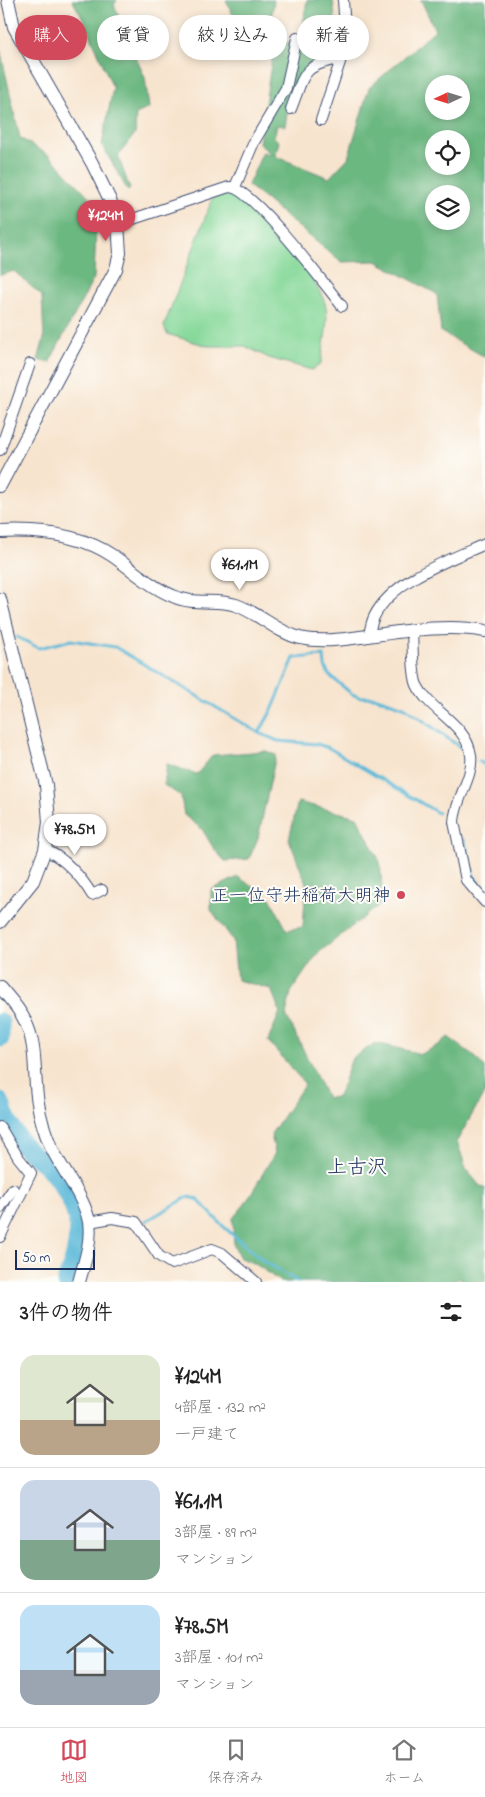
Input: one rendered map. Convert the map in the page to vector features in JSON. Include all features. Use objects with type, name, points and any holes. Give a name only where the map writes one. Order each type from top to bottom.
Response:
[{"type":"street","points":[[0,486],[116,269],[120,254],[118,224],[110,200],[92,162],[14,27],[8,0]]},
{"type":"street","points":[[343,0],[344,15]]},
{"type":"street","points":[[235,187],[259,126],[286,88],[297,38]]},
{"type":"street","points":[[292,109],[306,71],[319,62],[334,60]]},
{"type":"street","points":[[321,120],[341,60]]},
{"type":"street","points":[[118,224],[229,187],[235,187],[256,206],[307,260],[342,306]]},
{"type":"street","points":[[0,450],[30,364]]},
{"type":"street","points":[[0,532],[41,532],[80,540],[111,555],[156,588],[174,597],[190,602],[235,604],[280,630],[299,638],[326,642],[369,636],[462,628],[485,631]]},
{"type":"street","points":[[369,636],[374,617],[392,595],[411,578],[485,544]]},
{"type":"street","points":[[0,599],[5,641],[46,786],[49,822],[45,850],[33,881],[0,922]]},
{"type":"street","points":[[412,632],[416,684],[425,697],[456,726],[467,741],[471,756],[469,770],[455,813],[454,822],[466,880],[485,902]]},
{"type":"street","points":[[45,850],[58,856],[86,885],[92,895],[102,890]]},
{"type":"street","points":[[0,987],[13,1002],[25,1021],[32,1041],[38,1103],[42,1123],[52,1148],[82,1204],[89,1222],[88,1251],[79,1282]]},
{"type":"street","points":[[0,1127],[30,1173],[0,1237]]},
{"type":"street","points":[[0,1208],[13,1189]]},
{"type":"street","points":[[89,1222],[112,1218],[136,1222],[159,1256],[172,1264],[212,1249],[222,1253],[256,1282]]},
{"type":"green space","points":[[72,0],[117,0],[114,5],[118,15],[97,15],[97,50],[87,27],[87,15],[81,15]]},
{"type":"green space","points":[[226,0],[274,0],[272,15],[233,15]]},
{"type":"green space","points":[[307,0],[333,0],[335,15],[305,15]]},
{"type":"green space","points":[[421,0],[485,0],[485,357],[441,332],[437,294],[376,261],[341,262],[248,185],[263,152],[272,155],[259,143],[272,60],[287,60],[287,42],[297,44],[297,60],[325,60],[304,70],[287,114],[285,126],[277,125],[274,137],[279,142],[275,156],[329,178],[348,158],[369,88],[435,30]]},
{"type":"green space","points":[[0,49],[20,138],[50,156],[97,205],[94,278],[49,363],[38,360],[44,339],[42,296],[14,271],[0,275]]},
{"type":"green space","points":[[101,60],[137,60],[145,78],[149,108],[136,114],[135,134],[118,156],[130,189],[128,191],[102,145],[113,88]]},
{"type":"green space","points":[[230,193],[244,199],[277,232],[320,292],[325,303],[327,317],[326,333],[321,364],[312,370],[269,358],[245,346],[208,346],[167,334],[164,326],[213,197]]},
{"type":"green space","points":[[266,751],[276,755],[258,838],[249,859],[225,861],[214,849],[202,829],[184,815],[181,796],[164,785],[167,764],[197,774],[213,755]]},
{"type":"green space","points":[[298,802],[357,817],[380,862],[383,902],[317,954],[291,992],[286,1015],[327,1098],[338,1097],[352,1058],[376,1043],[421,1054],[439,1045],[448,1037],[473,1055],[485,1068],[485,1092],[457,1141],[466,1169],[480,1186],[485,1187],[485,1282],[464,1282],[461,1278],[451,1282],[281,1282],[254,1263],[240,1258],[234,1246],[233,1218],[245,1204],[275,1153],[271,1134],[305,1084],[268,1041],[280,1012],[271,989],[237,980],[233,940],[211,910],[211,890],[238,877],[270,898],[287,930],[303,927],[306,883],[289,839]]},
{"type":"waterway","points":[[17,637],[39,648],[71,640],[115,647],[259,733],[278,741],[317,744],[329,748],[438,813]]},
{"type":"waterway","points":[[259,733],[273,708],[294,658],[324,656],[325,666],[329,675],[352,694],[359,697],[374,697],[404,707],[460,747]]},
{"type":"waterway","points":[[479,761],[485,765]]},
{"type":"waterway","points":[[464,840],[474,876],[485,892]]},
{"type":"waterway","points":[[0,1022],[0,1038]]},
{"type":"waterway","points":[[0,1102],[17,1136],[27,1149],[44,1163],[61,1183],[75,1210],[78,1236],[72,1266],[66,1282]]},
{"type":"waterway","points":[[146,1221],[188,1197],[197,1199],[224,1227],[262,1260],[298,1282]]},
{"type":"place","name":"正一位守井稲荷大明神","points":[[401,895]]},
{"type":"district","name":"上古沢","points":[[357,1166]]}]
